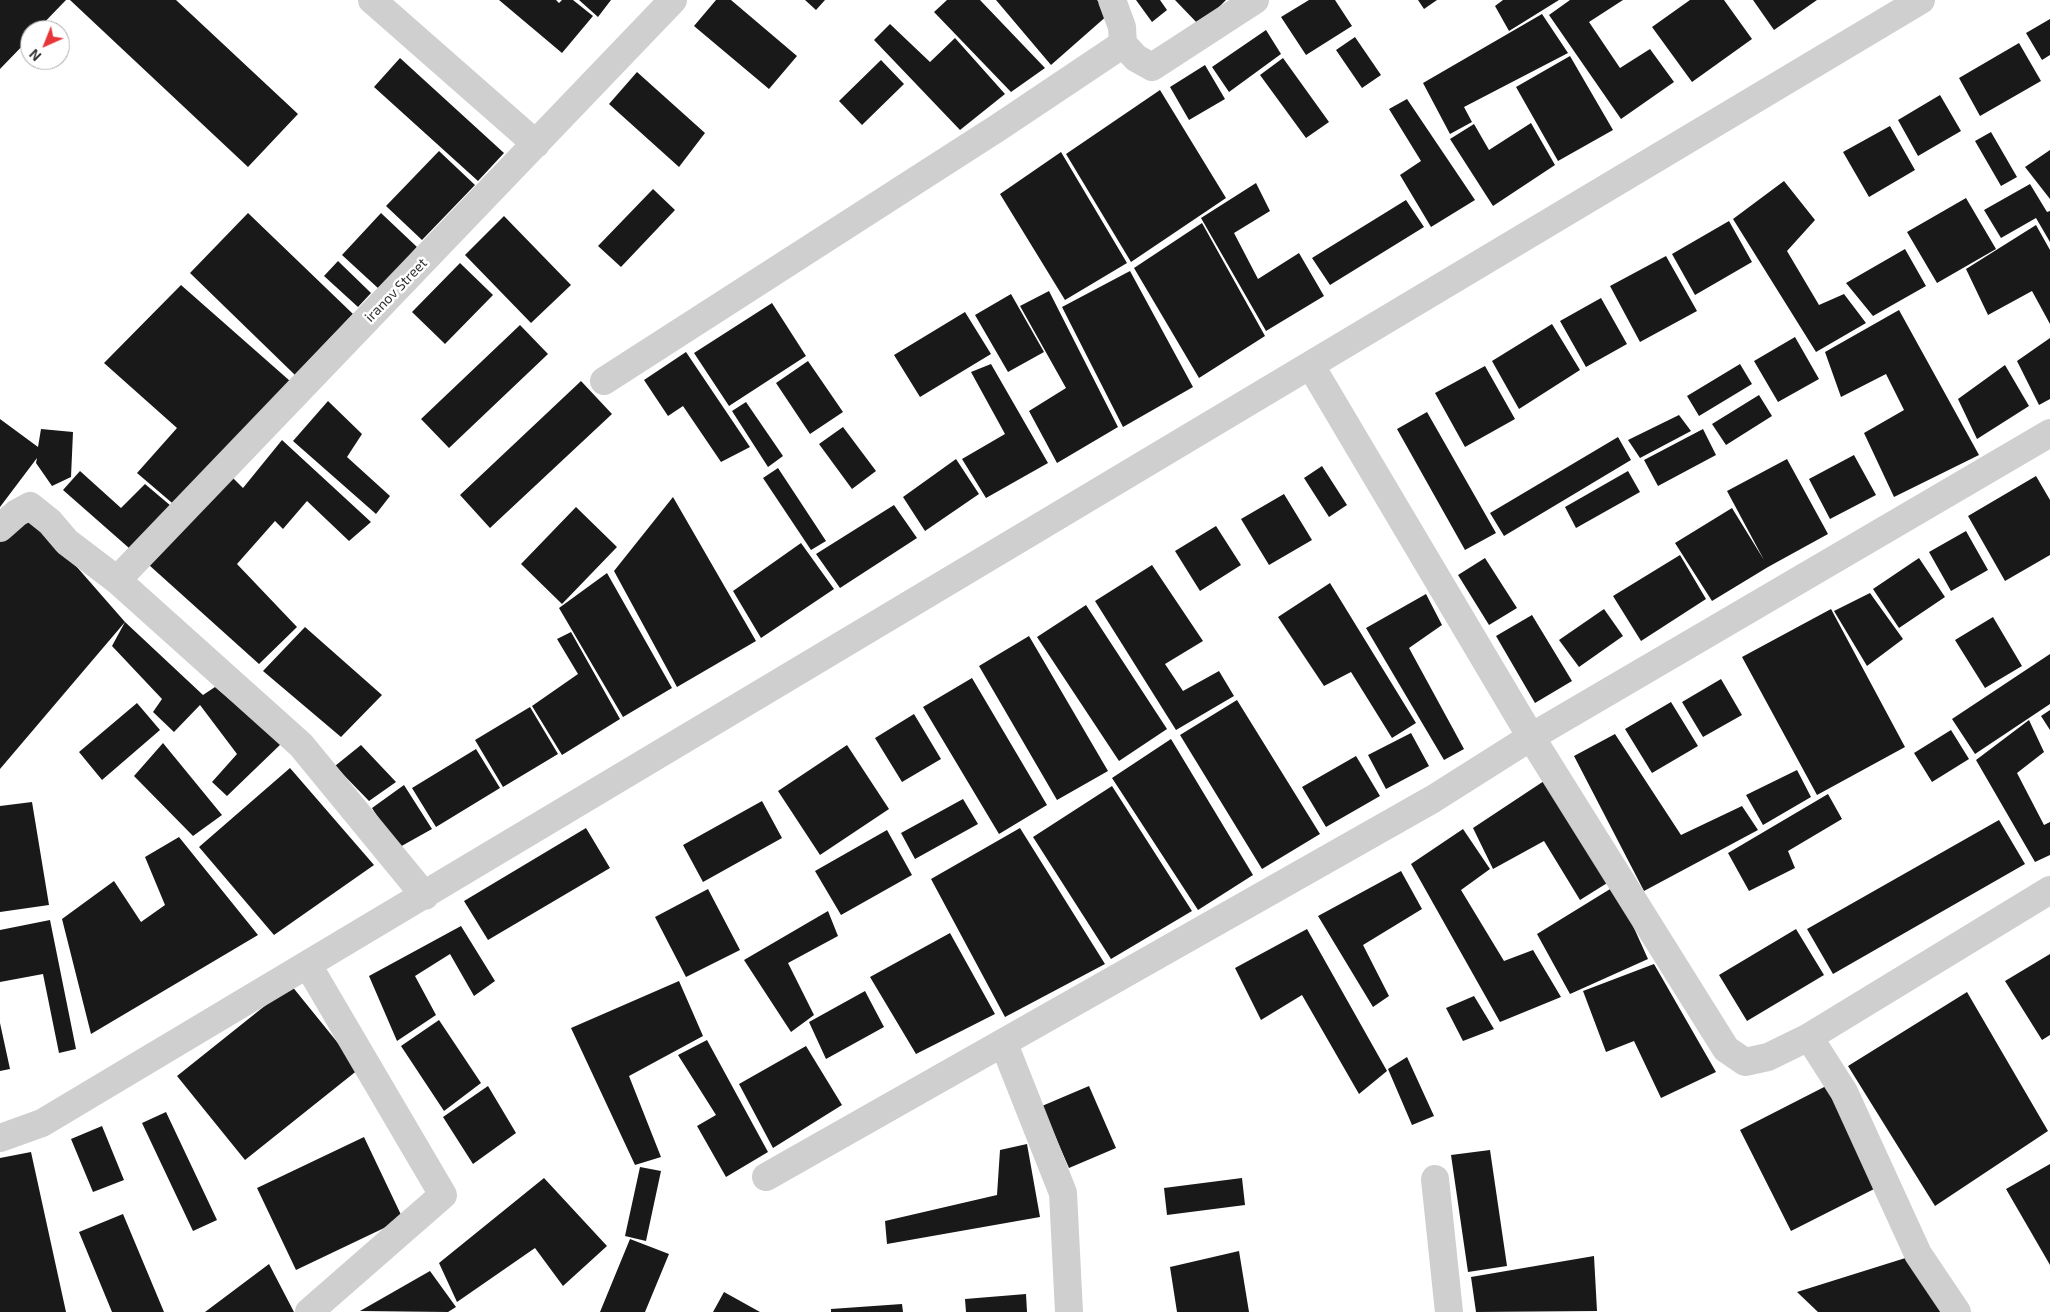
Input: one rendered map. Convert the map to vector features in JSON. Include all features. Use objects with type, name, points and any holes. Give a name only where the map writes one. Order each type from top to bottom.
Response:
[{"type":"street","points":[[372,0],[536,144]]},
{"type":"street","name":"iranov Street","points":[[117,580],[673,0]]},
{"type":"street","points":[[1112,0],[1122,27],[1123,44],[1136,58],[1152,67],[1255,0]]},
{"type":"street","points":[[0,1138],[42,1123],[308,966],[1921,0]]},
{"type":"street","points":[[604,381],[999,127],[1123,44]]},
{"type":"street","points":[[1311,366],[1531,737],[1726,1049],[1745,1062],[1768,1057],[1809,1036],[2050,890]]},
{"type":"street","points":[[766,1177],[1004,1044],[1433,799],[1531,737],[2050,433]]},
{"type":"street","points":[[0,528],[16,514],[30,506],[50,522],[67,542],[117,580],[301,745],[424,896]]},
{"type":"street","points":[[308,966],[443,1195],[309,1312]]},
{"type":"street","points":[[1809,1036],[1844,1092],[1918,1254],[1957,1312]]},
{"type":"street","points":[[1004,1044],[1063,1193],[1070,1312]]},
{"type":"street","points":[[1435,1179],[1448,1312]]},
{"type":"building","points":[[0,0],[66,0],[47,20],[20,20],[20,48],[0,69]]},
{"type":"building","points":[[70,0],[176,0],[298,114],[248,167]]},
{"type":"building","points":[[499,0],[556,0],[559,3],[562,0],[573,0],[593,16],[562,53]]},
{"type":"building","points":[[579,0],[611,0],[598,17]]},
{"type":"building","points":[[716,0],[731,0],[797,56],[769,89],[694,26]]},
{"type":"building","points":[[805,0],[825,0],[816,10]]},
{"type":"building","points":[[947,0],[980,0],[1045,68],[1011,92],[934,12]]},
{"type":"building","points":[[996,0],[1097,0],[1109,14],[1051,65]]},
{"type":"building","points":[[1136,0],[1160,0],[1167,10],[1152,22]]},
{"type":"building","points":[[1175,0],[1226,0],[1200,26]]},
{"type":"building","points":[[1309,0],[1335,0],[1352,26],[1306,55],[1281,17]]},
{"type":"building","points":[[1418,0],[1437,0],[1424,9]]},
{"type":"building","points":[[1503,0],[1559,0],[1509,31],[1495,6]]},
{"type":"building","points":[[1570,0],[1623,0],[1589,22],[1620,68],[1650,49],[1674,82],[1621,119],[1549,15]]},
{"type":"building","points":[[1690,0],[1724,0],[1752,39],[1692,82],[1652,27]]},
{"type":"building","points":[[1753,0],[1817,0],[1774,30]]},
{"type":"building","points":[[1542,14],[1568,53],[1464,107],[1472,122],[1450,134],[1423,83]]},
{"type":"building","points":[[2050,19],[2050,55],[2042,60],[2026,33]]},
{"type":"building","points":[[890,24],[930,62],[955,38],[1005,94],[960,130],[874,40]]},
{"type":"building","points":[[1266,30],[1281,54],[1229,92],[1212,67]]},
{"type":"building","points":[[1355,37],[1381,75],[1362,88],[1336,50]]},
{"type":"building","points":[[2019,43],[2041,81],[1980,116],[1959,78]]},
{"type":"building","points":[[1570,56],[1613,130],[1558,161],[1516,87]]},
{"type":"building","points":[[400,58],[504,153],[478,181],[374,87]]},
{"type":"building","points":[[1283,58],[1329,122],[1306,138],[1260,75]]},
{"type":"building","points":[[881,60],[904,84],[862,125],[839,101]]},
{"type":"building","points":[[1205,65],[1225,99],[1189,120],[1170,87]]},
{"type":"building","points":[[637,72],[705,133],[679,167],[609,104]]},
{"type":"building","points":[[1160,90],[1226,198],[1131,262],[1066,154]]},
{"type":"building","points":[[1940,95],[1961,131],[1918,156],[1898,120]]},
{"type":"building","points":[[1407,99],[1475,200],[1431,227],[1400,175],[1421,161],[1389,109]]},
{"type":"building","points":[[1531,123],[1555,165],[1493,206],[1450,139],[1474,124],[1489,150]]},
{"type":"building","points":[[1890,126],[1915,170],[1869,197],[1843,152]]},
{"type":"building","points":[[1991,132],[2017,177],[2001,186],[1975,141]]},
{"type":"building","points":[[2050,150],[2050,199],[2025,167]]},
{"type":"building","points":[[439,151],[475,185],[422,240],[386,206]]},
{"type":"building","points":[[1061,152],[1127,263],[1065,300],[1000,194]]},
{"type":"building","points":[[1784,181],[1815,220],[1787,251],[1819,305],[1844,294],[1866,323],[1816,352],[1733,219]]},
{"type":"building","points":[[1256,183],[1270,211],[1234,233],[1258,279],[1299,253],[1324,296],[1266,331],[1201,218]]},
{"type":"building","points":[[2030,184],[2047,212],[2050,211],[2050,242],[2036,218],[2001,238],[1984,210]]},
{"type":"building","points":[[653,189],[675,210],[621,267],[598,246]]},
{"type":"building","points":[[1966,198],[1996,249],[1937,283],[1907,232]]},
{"type":"building","points":[[1406,200],[1424,227],[1330,285],[1312,258]]},
{"type":"building","points":[[248,213],[353,314],[295,375],[190,273]]},
{"type":"building","points":[[381,213],[417,247],[379,289],[342,255]]},
{"type":"building","points":[[504,216],[571,285],[531,323],[465,255]]},
{"type":"building","points":[[1729,221],[1752,262],[1695,295],[1672,254]]},
{"type":"building","points":[[1202,223],[1265,336],[1199,378],[1134,268]]},
{"type":"building","points":[[2036,225],[2050,250],[2050,324],[2032,291],[1988,315],[1966,269]]},
{"type":"building","points":[[1905,249],[1926,286],[1873,316],[1846,283]]},
{"type":"building","points":[[1666,256],[1697,311],[1640,342],[1610,286]]},
{"type":"building","points":[[338,261],[371,293],[358,307],[324,276]]},
{"type":"building","points":[[460,263],[493,295],[445,344],[412,312]]},
{"type":"building","points":[[1130,271],[1193,387],[1123,427],[1062,307]]},
{"type":"building","points":[[181,285],[290,381],[178,508],[137,473],[177,428],[104,363]]},
{"type":"building","points":[[1049,291],[1118,427],[1057,463],[1029,411],[1066,388],[1020,306]]},
{"type":"building","points":[[1011,294],[1044,352],[1008,372],[975,315]]},
{"type":"building","points":[[1601,298],[1627,344],[1586,367],[1560,321]]},
{"type":"building","points":[[772,303],[806,356],[729,406],[694,353]]},
{"type":"building","points":[[1899,310],[1979,455],[1894,497],[1864,433],[1904,410],[1886,374],[1841,397],[1825,352]]},
{"type":"building","points":[[965,312],[991,354],[920,397],[894,355]]},
{"type":"building","points":[[1552,324],[1580,370],[1519,409],[1492,361]]},
{"type":"building","points":[[520,325],[548,354],[449,448],[421,419]]},
{"type":"building","points":[[1795,337],[1819,379],[1778,402],[1754,361]]},
{"type":"building","points":[[2050,338],[2050,399],[2039,405],[2017,361]]},
{"type":"building","points":[[686,352],[750,447],[721,462],[683,406],[668,416],[644,380]]},
{"type":"building","points":[[808,361],[843,412],[810,434],[776,383]]},
{"type":"building","points":[[991,364],[1048,463],[986,498],[962,459],[1005,434],[971,372]]},
{"type":"building","points":[[1740,364],[1752,384],[1699,416],[1687,396]]},
{"type":"building","points":[[2005,365],[2029,406],[1977,439],[1958,399]]},
{"type":"building","points":[[1485,366],[1515,419],[1465,447],[1435,393]]},
{"type":"building","points":[[581,381],[612,414],[490,528],[460,495]]},
{"type":"building","points":[[1759,395],[1772,416],[1726,445],[1712,424]]},
{"type":"building","points":[[328,401],[362,434],[347,457],[390,496],[376,514],[293,441]]},
{"type":"building","points":[[746,402],[783,456],[768,467],[732,411]]},
{"type":"building","points":[[1427,412],[1496,533],[1465,550],[1397,429]]},
{"type":"building","points":[[1679,415],[1691,431],[1640,458],[1628,440]]},
{"type":"building","points":[[0,419],[38,447],[41,429],[73,432],[71,477],[52,486],[36,463],[37,458],[0,507]]},
{"type":"building","points":[[843,427],[876,471],[852,489],[819,444]]},
{"type":"building","points":[[1703,429],[1716,455],[1658,486],[1644,460]]},
{"type":"building","points":[[1618,437],[1631,460],[1504,536],[1490,513]]},
{"type":"building","points":[[282,440],[371,522],[349,541],[307,501],[283,529],[275,521],[237,564],[297,627],[259,664],[149,565],[232,477],[243,488]]},
{"type":"building","points":[[1854,455],[1876,495],[1830,519],[1809,479]]},
{"type":"building","points":[[956,459],[979,494],[925,531],[903,497]]},
{"type":"building","points":[[1787,459],[1828,534],[1712,601],[1675,543],[1732,508],[1764,560],[1727,491]]},
{"type":"building","points":[[1322,466],[1347,505],[1329,517],[1304,478]]},
{"type":"building","points":[[778,468],[826,541],[811,550],[763,478]]},
{"type":"building","points":[[80,471],[121,508],[145,484],[171,506],[129,548],[63,490]]},
{"type":"building","points":[[1628,471],[1640,492],[1576,528],[1565,507]]},
{"type":"building","points":[[2036,476],[2050,500],[2050,555],[2005,581],[1968,516]]},
{"type":"building","points":[[1284,494],[1312,540],[1269,565],[1241,519]]},
{"type":"building","points":[[673,497],[756,641],[677,687],[614,571]]},
{"type":"building","points":[[894,505],[917,538],[840,588],[816,554]]},
{"type":"building","points":[[576,507],[617,547],[562,604],[521,564]]},
{"type":"building","points":[[27,510],[125,622],[0,769],[0,536]]},
{"type":"building","points":[[1216,526],[1241,565],[1200,591],[1175,551]]},
{"type":"building","points":[[1966,531],[1988,570],[1951,591],[1929,552]]},
{"type":"building","points":[[801,543],[834,589],[761,638],[733,591]]},
{"type":"building","points":[[1680,555],[1706,599],[1641,641],[1613,596]]},
{"type":"building","points":[[1485,558],[1517,608],[1489,625],[1458,575]]},
{"type":"building","points":[[1919,558],[1945,597],[1899,628],[1873,589]]},
{"type":"building","points":[[1152,565],[1203,641],[1165,664],[1183,691],[1219,671],[1234,696],[1176,730],[1095,601]]},
{"type":"building","points":[[607,573],[672,688],[623,717],[559,608]]},
{"type":"building","points":[[1330,583],[1416,723],[1392,738],[1351,672],[1324,686],[1278,617]]},
{"type":"building","points":[[1870,593],[1903,639],[1867,666],[1834,611]]},
{"type":"building","points":[[1426,594],[1442,625],[1409,648],[1464,749],[1444,760],[1366,628]]},
{"type":"building","points":[[1086,605],[1167,729],[1119,761],[1037,637]]},
{"type":"building","points":[[1604,609],[1623,636],[1579,667],[1559,640]]},
{"type":"building","points":[[1831,609],[1905,747],[1817,795],[1742,657]]},
{"type":"building","points":[[1532,615],[1572,681],[1535,703],[1496,636]]},
{"type":"building","points":[[1993,617],[2022,666],[1985,688],[1955,640]]},
{"type":"building","points":[[125,622],[203,695],[215,687],[282,743],[227,796],[212,782],[237,754],[200,705],[174,732],[153,712],[162,699],[112,646]]},
{"type":"building","points":[[305,627],[382,695],[341,737],[263,671]]},
{"type":"building","points":[[571,632],[620,719],[562,755],[532,706],[578,674],[557,639]]},
{"type":"building","points":[[1029,636],[1108,771],[1057,800],[979,666]]},
{"type":"building","points":[[2050,654],[2050,704],[1975,754],[1952,719]]},
{"type":"building","points":[[972,678],[1047,805],[999,834],[923,707]]},
{"type":"building","points":[[1721,679],[1742,715],[1703,737],[1682,702]]},
{"type":"building","points":[[1237,700],[1320,834],[1262,869],[1180,735]]},
{"type":"building","points":[[1671,702],[1698,746],[1652,773],[1625,729]]},
{"type":"building","points":[[137,703],[160,730],[102,780],[79,752]]},
{"type":"building","points":[[530,707],[558,754],[503,787],[475,740]]},
{"type":"building","points":[[2050,710],[2050,730],[2041,716]]},
{"type":"building","points":[[914,714],[941,759],[902,782],[875,738]]},
{"type":"building","points":[[2029,720],[2044,752],[2017,773],[2044,825],[2050,822],[2050,855],[2035,862],[1976,760]]},
{"type":"building","points":[[1951,730],[1969,759],[1932,782],[1914,753]]},
{"type":"building","points":[[1411,733],[1429,766],[1386,789],[1368,755]]},
{"type":"building","points":[[1615,734],[1681,835],[1742,806],[1758,830],[1644,891],[1574,756]]},
{"type":"building","points":[[1171,739],[1253,875],[1198,910],[1112,778]]},
{"type":"building","points":[[163,743],[222,815],[193,836],[134,776]]},
{"type":"building","points":[[361,745],[396,782],[369,801],[335,766]]},
{"type":"building","points":[[847,745],[889,809],[820,855],[778,791]]},
{"type":"building","points":[[476,749],[500,788],[436,827],[412,788]]},
{"type":"building","points":[[1356,756],[1380,796],[1326,827],[1302,787]]},
{"type":"building","points":[[290,768],[374,865],[274,935],[199,847]]},
{"type":"building","points":[[1797,770],[1811,797],[1763,825],[1746,795]]},
{"type":"building","points":[[1544,781],[1612,880],[1580,900],[1544,841],[1493,869],[1473,828]]},
{"type":"building","points":[[404,785],[432,829],[398,848],[372,808]]},
{"type":"building","points":[[1112,786],[1192,911],[1111,959],[1033,837]]},
{"type":"building","points":[[1828,794],[1842,819],[1788,851],[1795,868],[1749,891],[1728,853]]},
{"type":"building","points":[[963,799],[978,824],[915,859],[901,833]]},
{"type":"building","points":[[762,801],[782,838],[703,882],[683,845]]},
{"type":"building","points":[[32,802],[49,905],[0,912],[0,806]]},
{"type":"building","points":[[1999,820],[2025,864],[1833,974],[1807,929]]},
{"type":"building","points":[[586,828],[610,868],[488,940],[464,901]]},
{"type":"building","points":[[1020,828],[1105,964],[1005,1017],[931,879]]},
{"type":"building","points":[[1463,829],[1490,869],[1461,890],[1504,961],[1533,950],[1561,997],[1500,1022],[1411,864]]},
{"type":"building","points":[[887,830],[912,875],[841,915],[815,871]]},
{"type":"building","points":[[179,837],[258,935],[91,1034],[62,919],[114,881],[141,922],[165,905],[145,857]]},
{"type":"building","points":[[1401,871],[1422,909],[1363,945],[1389,996],[1373,1007],[1318,916]]},
{"type":"building","points":[[1615,886],[1648,959],[1570,994],[1537,934]]},
{"type":"building","points":[[708,889],[740,950],[686,977],[655,917]]},
{"type":"building","points":[[828,911],[838,936],[788,963],[814,1015],[791,1032],[744,960]]},
{"type":"building","points":[[50,920],[76,1049],[59,1053],[43,974],[0,982],[0,930]]},
{"type":"building","points":[[461,926],[495,981],[474,996],[450,954],[415,976],[436,1015],[397,1041],[369,976]]},
{"type":"building","points":[[1307,929],[1387,1071],[1359,1094],[1302,995],[1261,1020],[1235,968]]},
{"type":"building","points":[[1796,929],[1824,975],[1747,1021],[1719,975]]},
{"type":"building","points":[[950,933],[995,1014],[916,1054],[870,977]]},
{"type":"building","points":[[2050,954],[2050,1035],[2042,1040],[2005,981]]},
{"type":"building","points":[[1654,964],[1716,1072],[1661,1098],[1634,1041],[1606,1052],[1583,991]]},
{"type":"building","points":[[679,981],[703,1036],[629,1076],[661,1157],[635,1165],[571,1028]]},
{"type":"building","points":[[291,985],[359,1069],[245,1160],[177,1076]]},
{"type":"building","points":[[865,991],[884,1027],[826,1059],[809,1022]]},
{"type":"building","points":[[1967,992],[2048,1131],[1935,1206],[1848,1066]]},
{"type":"building","points":[[1474,996],[1494,1029],[1463,1041],[1446,1008]]},
{"type":"building","points":[[439,1020],[481,1083],[444,1111],[401,1046]]},
{"type":"building","points":[[0,1023],[10,1069],[0,1071]]},
{"type":"building","points":[[707,1040],[768,1152],[726,1177],[697,1126],[716,1115],[678,1055]]},
{"type":"building","points":[[806,1046],[842,1105],[773,1148],[739,1084]]},
{"type":"building","points":[[1407,1057],[1434,1116],[1412,1125],[1388,1069]]},
{"type":"building","points":[[1830,1084],[1882,1185],[1791,1231],[1740,1130]]},
{"type":"building","points":[[488,1086],[516,1133],[473,1164],[443,1117]]},
{"type":"building","points":[[1089,1086],[1116,1148],[1069,1168],[1042,1106]]},
{"type":"building","points":[[166,1112],[217,1220],[193,1231],[142,1123]]},
{"type":"building","points":[[102,1126],[124,1180],[93,1192],[71,1139]]},
{"type":"building","points":[[364,1137],[403,1219],[296,1270],[257,1188]]},
{"type":"building","points":[[1027,1144],[1040,1217],[887,1244],[885,1221],[997,1195],[1000,1150]]},
{"type":"building","points":[[1490,1150],[1507,1266],[1468,1272],[1451,1155]]},
{"type":"building","points":[[31,1152],[66,1312],[0,1312],[0,1158]]},
{"type":"building","points":[[2050,1164],[2050,1265],[2006,1189]]},
{"type":"building","points":[[640,1167],[661,1171],[646,1241],[625,1236]]},
{"type":"building","points":[[544,1178],[607,1246],[563,1286],[535,1248],[457,1302],[439,1263]]},
{"type":"building","points":[[1242,1178],[1245,1205],[1167,1215],[1164,1188]]},
{"type":"building","points":[[123,1214],[164,1312],[112,1312],[79,1232]]},
{"type":"building","points":[[630,1239],[669,1254],[645,1312],[600,1312]]},
{"type":"building","points":[[1239,1251],[1249,1312],[1177,1312],[1170,1267]]},
{"type":"building","points":[[1915,1255],[1948,1312],[1818,1312],[1797,1292]]},
{"type":"building","points":[[1594,1256],[1597,1311],[1476,1312],[1471,1277]]},
{"type":"building","points":[[269,1264],[294,1312],[205,1312]]},
{"type":"building","points":[[430,1271],[456,1307],[448,1312],[360,1311]]},
{"type":"building","points":[[724,1292],[760,1312],[713,1312]]},
{"type":"building","points":[[1026,1294],[1027,1312],[966,1312],[965,1299]]},
{"type":"building","points":[[902,1304],[903,1312],[831,1312],[831,1309]]}]
